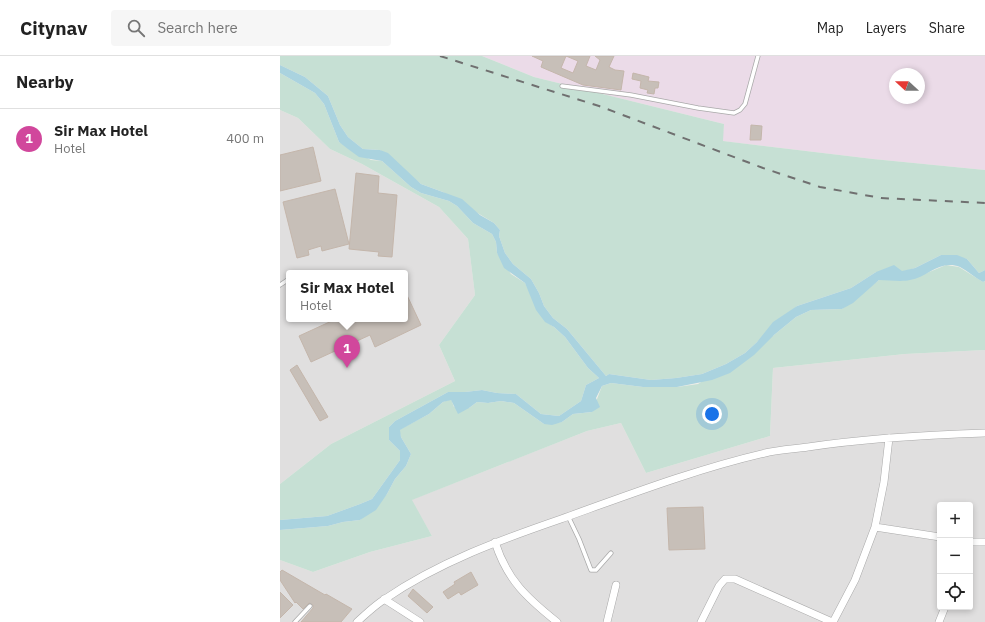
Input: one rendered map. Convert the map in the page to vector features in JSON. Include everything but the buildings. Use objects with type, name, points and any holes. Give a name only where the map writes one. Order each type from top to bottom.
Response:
[{"type":"street","points":[[357,622],[384,599],[464,555],[495,542],[568,516],[713,467],[766,453],[834,443],[889,438],[985,433]]},
{"type":"street","points":[[701,622],[719,586],[725,579],[735,579],[832,622],[855,580],[876,527],[884,482],[889,438]]},
{"type":"street","points":[[876,527],[937,537]]},
{"type":"street","points":[[495,542],[500,559],[514,582],[528,598],[558,622]]},
{"type":"street","points":[[973,542],[985,542]]},
{"type":"street","points":[[607,622],[616,585]]},
{"type":"street","points":[[384,599],[420,622]]},
{"type":"street","points":[[939,622],[944,610]]},
{"type":"lane","points":[[562,86],[698,108],[737,112],[745,104],[758,56]]},
{"type":"lane","points":[[568,516],[591,570],[596,570],[610,553]]},
{"type":"lane","points":[[295,622],[310,606]]},
{"type":"shaded area","points":[[482,56],[985,56],[985,170],[873,159],[722,141],[724,124],[534,77]]},
{"type":"shaded area","points":[[280,110],[298,118],[330,149],[362,164],[439,207],[468,239],[475,295],[439,345],[455,381],[331,444],[280,484]]},
{"type":"shaded area","points":[[985,350],[985,622],[280,622],[280,560],[313,572],[370,552],[432,536],[411,500],[587,431],[621,423],[646,473],[770,436],[773,368],[905,354]]},
{"type":"green space","points":[[280,56],[482,56],[534,77],[724,124],[723,141],[873,159],[985,170],[985,270],[979,273],[967,259],[941,255],[915,268],[902,272],[876,272],[851,288],[797,306],[745,353],[726,364],[702,374],[651,380],[609,374],[606,376],[567,329],[553,318],[544,306],[531,279],[513,264],[505,253],[499,236],[500,230],[494,223],[443,192],[421,184],[380,150],[363,149],[348,137],[340,125],[328,96],[305,77],[280,65]]},
{"type":"green space","points":[[280,73],[315,93],[324,104],[339,142],[371,160],[382,161],[411,187],[421,193],[449,201],[457,206],[473,223],[492,234],[496,242],[497,253],[511,274],[525,283],[545,321],[565,337],[588,368],[599,378],[586,385],[581,401],[559,416],[541,414],[516,394],[497,393],[482,390],[448,392],[395,421],[389,427],[389,440],[400,451],[400,460],[372,499],[327,516],[280,520],[280,484],[331,444],[455,381],[439,345],[475,295],[468,239],[439,207],[362,164],[330,149],[298,118],[280,110]]},
{"type":"green space","points":[[946,265],[959,267],[983,282],[985,281],[985,350],[905,354],[773,368],[770,436],[646,473],[621,423],[587,431],[412,500],[432,536],[370,552],[313,572],[280,560],[280,530],[328,526],[360,520],[387,494],[395,479],[406,466],[411,454],[401,437],[399,430],[429,414],[443,402],[451,399],[454,407],[469,408],[477,402],[488,403],[501,401],[514,403],[544,424],[562,422],[573,414],[592,412],[602,386],[611,383],[643,387],[677,387],[698,384],[774,335],[796,317],[811,310],[842,309],[879,280],[922,275]]},
{"type":"water","points":[[280,65],[305,77],[328,96],[340,125],[348,137],[363,149],[380,150],[388,153],[421,184],[462,199],[480,215],[494,223],[500,230],[499,236],[505,253],[513,264],[531,279],[544,306],[553,318],[567,329],[606,376],[609,374],[651,380],[702,374],[726,364],[745,353],[757,342],[773,322],[797,306],[851,288],[876,272],[894,265],[902,271],[915,268],[941,255],[957,255],[967,259],[979,273],[985,270],[985,281],[983,282],[977,279],[960,267],[953,265],[940,267],[910,280],[879,280],[853,303],[842,309],[811,310],[796,317],[774,335],[754,355],[730,373],[712,380],[677,387],[643,387],[611,383],[602,386],[596,398],[600,407],[592,412],[573,414],[562,422],[552,425],[544,424],[514,403],[501,401],[488,403],[477,402],[458,414],[451,400],[443,402],[429,414],[400,430],[401,437],[411,454],[406,466],[395,479],[376,510],[360,520],[328,526],[280,530],[280,520],[327,516],[372,499],[400,460],[400,451],[389,440],[389,427],[395,421],[448,392],[482,390],[497,393],[516,394],[541,414],[559,416],[581,401],[586,385],[599,378],[588,368],[565,337],[554,327],[545,322],[536,310],[525,283],[504,268],[497,253],[496,242],[492,234],[473,223],[457,206],[449,201],[421,193],[411,187],[382,161],[359,157],[339,142],[324,104],[315,93],[280,73]]},
{"type":"railway","points":[[440,56],[599,106],[763,168],[820,187],[881,198],[985,203]]},
{"type":"place","name":"Sir Max Hotel","points":[[347,368]]}]
